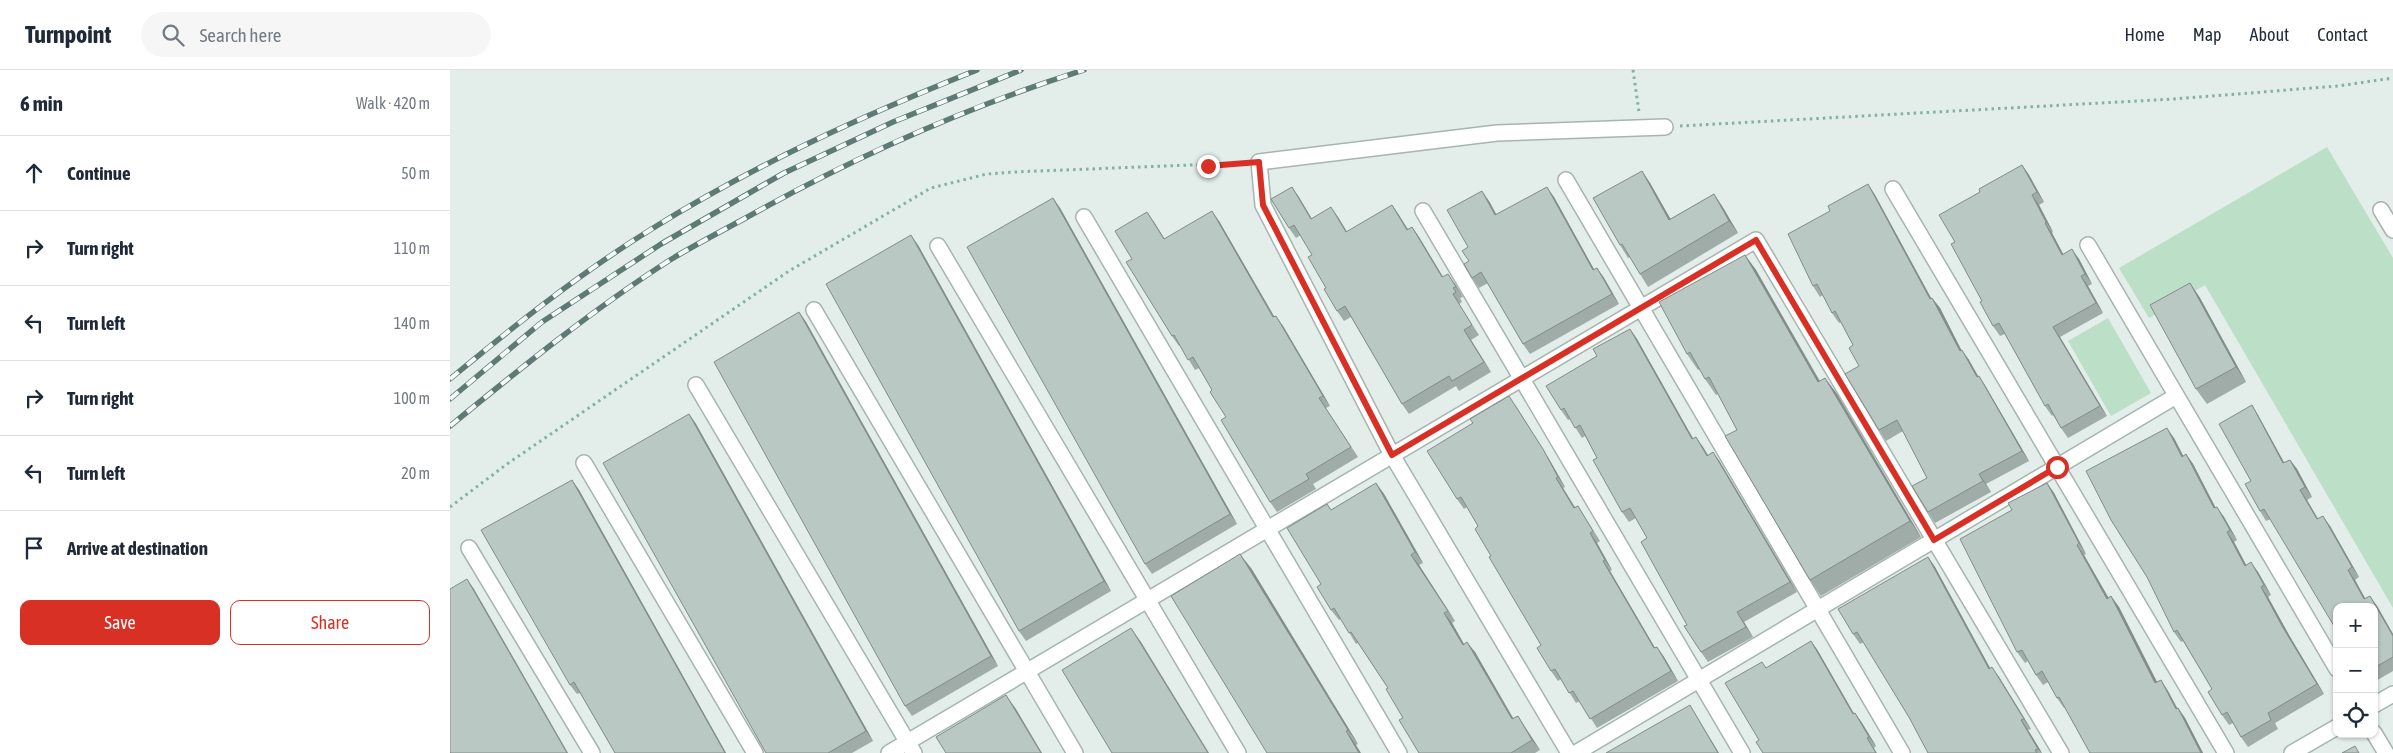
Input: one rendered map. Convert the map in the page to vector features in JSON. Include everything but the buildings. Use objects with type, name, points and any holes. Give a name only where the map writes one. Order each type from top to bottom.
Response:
[{"type":"street","points":[[1569,753],[1392,455],[1263,205],[1259,162],[1497,133],[1665,127]]},
{"type":"street","points":[[1566,180],[1902,753]]},
{"type":"street","points":[[1893,189],[2226,753]]},
{"type":"street","points":[[2381,210],[2393,230]]},
{"type":"street","points":[[1423,211],[1742,753]]},
{"type":"street","points":[[1084,218],[1399,753]]},
{"type":"street","points":[[888,753],[911,747],[1027,671],[1756,240],[2060,753]]},
{"type":"street","points":[[938,246],[1238,753]]},
{"type":"street","points":[[2088,246],[2333,662]]},
{"type":"street","points":[[814,310],[1076,753]]},
{"type":"street","points":[[696,385],[911,747]]},
{"type":"street","points":[[1576,753],[2176,396]]},
{"type":"street","points":[[584,463],[755,753]]},
{"type":"street","points":[[469,548],[592,753]]},
{"type":"street","points":[[2378,703],[2393,694]]},
{"type":"street","points":[[2292,753],[2333,729]]},
{"type":"street","points":[[2377,738],[2386,753]]},
{"type":"path","points":[[1633,70],[1641,128]]},
{"type":"path","points":[[1665,127],[2174,99],[2338,86],[2393,78]]},
{"type":"path","points":[[450,507],[507,464],[730,310],[789,271],[931,188],[987,174],[1208,166],[1259,162]]},
{"type":"green space","points":[[2327,147],[2393,258],[2393,608],[2205,285],[2149,318],[2119,268]]},
{"type":"green space","points":[[2108,318],[2151,393],[2111,416],[2068,341]]},
{"type":"railway","points":[[450,379],[572,283],[689,206],[810,142],[977,70]]},
{"type":"railway","points":[[450,399],[542,322],[661,244],[784,173],[893,122],[1021,70]]},
{"type":"railway","points":[[450,426],[585,319],[670,260],[783,197],[867,155],[995,101],[1084,70]]},
{"type":"route","points":[[1208,166],[1259,162],[1263,205],[1392,455],[1756,240],[1934,540],[2057,467]]}]
